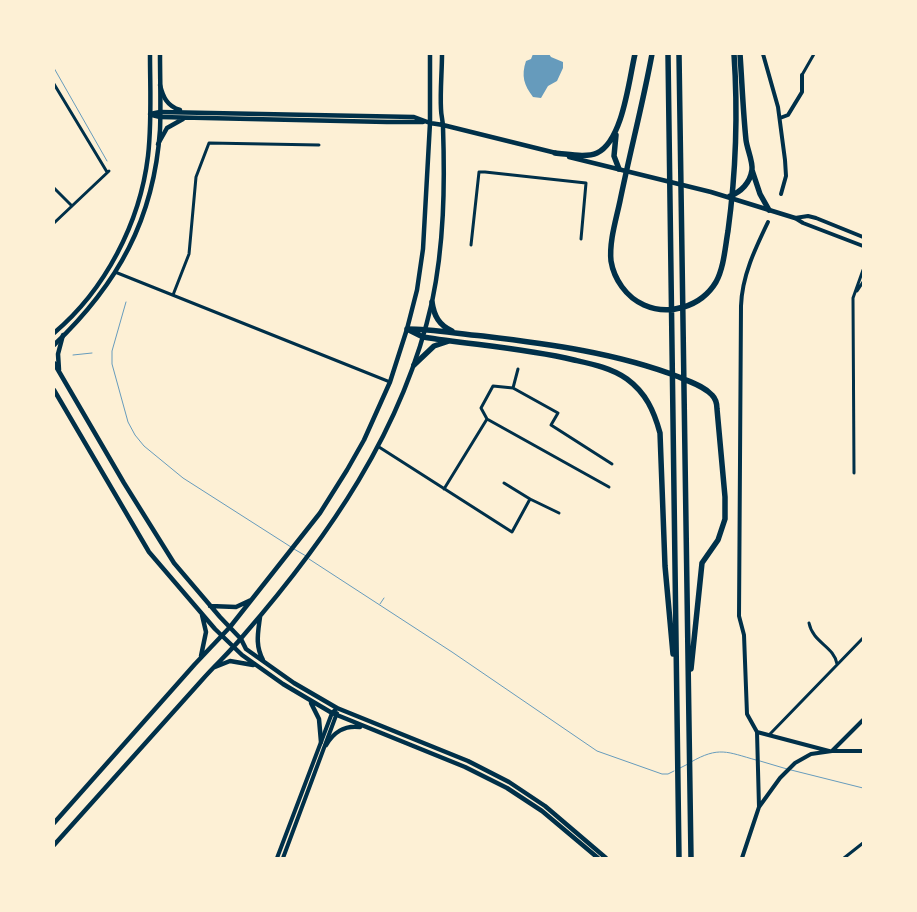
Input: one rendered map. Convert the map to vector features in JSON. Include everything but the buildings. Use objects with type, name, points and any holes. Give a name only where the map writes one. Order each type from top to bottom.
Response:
[{"type":"highway","points":[[555,153],[587,155],[596,153],[606,146],[616,130],[621,117],[635,54]]},
{"type":"highway","points":[[652,54],[616,219],[611,261],[616,277],[625,291],[641,304],[664,310],[678,309],[701,299],[716,281],[721,269],[735,168],[736,81],[734,54]]},
{"type":"highway","points":[[668,54],[679,858]]},
{"type":"highway","points":[[679,54],[691,858]]},
{"type":"highway","points":[[740,54],[746,143],[760,194],[769,210]]},
{"type":"highway","points":[[616,130],[614,156],[619,169]]},
{"type":"highway","points":[[728,197],[744,188],[749,180],[752,169]]},
{"type":"highway","points":[[432,302],[436,319],[458,337]]},
{"type":"highway","points":[[407,329],[424,329],[591,364],[620,374],[650,404],[656,419],[662,451],[666,566],[678,698]]},
{"type":"highway","points":[[407,329],[423,337],[458,337],[540,344],[615,358],[664,371],[712,394],[716,403],[725,510],[721,533],[702,562],[688,698]]},
{"type":"highway","points":[[414,365],[434,346],[458,337]]},
{"type":"highway","points":[[539,353],[540,344]]},
{"type":"main road","points":[[54,333],[86,303],[107,270],[124,237],[138,203],[146,173],[150,143],[150,54]]},
{"type":"main road","points":[[54,345],[96,301],[116,272],[130,246],[143,215],[152,182],[158,144],[160,54]]},
{"type":"main road","points":[[54,823],[201,657],[230,628],[304,536],[364,440],[390,382],[407,329],[420,272],[430,54]]},
{"type":"main road","points":[[54,845],[241,639],[302,566],[351,496],[379,447],[414,365],[432,302],[443,222],[442,54]]},
{"type":"main road","points":[[160,85],[168,104],[188,115]]},
{"type":"main road","points":[[150,114],[443,124],[712,192],[795,218]]},
{"type":"main road","points":[[158,144],[167,128],[188,115]]},
{"type":"main road","points":[[61,376],[58,354],[63,336]]},
{"type":"main road","points":[[54,363],[124,483],[174,563],[241,639],[246,649],[294,683],[337,708],[468,761],[509,782],[546,806],[606,858]]},
{"type":"main road","points":[[54,390],[149,552],[221,636],[233,647],[257,666],[334,715],[465,767],[507,788],[542,811],[598,858]]},
{"type":"main road","points":[[210,606],[236,607],[252,600]]},
{"type":"main road","points":[[201,657],[206,632],[202,614]]},
{"type":"main road","points":[[260,616],[256,639],[263,662]]},
{"type":"main road","points":[[214,668],[230,662],[257,666]]},
{"type":"main road","points":[[309,700],[314,706],[319,719],[323,744]]},
{"type":"main road","points":[[323,744],[340,730],[354,726],[364,727]]},
{"type":"street","points":[[763,54],[780,118],[786,176],[781,194]]},
{"type":"street","points":[[780,118],[788,116],[802,92],[802,74],[814,54]]},
{"type":"street","points":[[54,84],[108,172],[54,223]]},
{"type":"street","points":[[173,295],[189,254],[196,177],[209,143],[319,145]]},
{"type":"street","points":[[471,245],[478,172],[586,183],[581,239]]},
{"type":"street","points":[[54,188],[72,206]]},
{"type":"street","points":[[795,218],[808,216],[863,237]]},
{"type":"street","points":[[795,218],[803,223],[863,246]]},
{"type":"street","points":[[759,807],[757,732],[748,714],[744,635],[739,616],[741,306],[745,280],[752,256],[768,222]]},
{"type":"street","points":[[854,473],[853,298],[863,270]]},
{"type":"street","points":[[116,272],[390,382]]},
{"type":"street","points":[[853,298],[863,282]]},
{"type":"street","points":[[513,388],[518,369]]},
{"type":"street","points":[[609,488],[487,419],[481,408],[493,386],[513,388],[558,413],[551,425],[612,464]]},
{"type":"street","points":[[444,489],[487,419]]},
{"type":"street","points":[[379,447],[512,532],[530,498]]},
{"type":"street","points":[[504,483],[558,513]]},
{"type":"street","points":[[809,623],[811,632],[836,657],[837,665]]},
{"type":"street","points":[[770,734],[863,639]]},
{"type":"street","points":[[277,858],[337,708]]},
{"type":"street","points":[[832,751],[863,720]]},
{"type":"street","points":[[757,732],[832,751]]},
{"type":"street","points":[[283,858],[323,744]]},
{"type":"street","points":[[742,858],[759,807],[780,778],[795,763],[812,754],[832,751],[863,751]]},
{"type":"street","points":[[844,858],[863,843]]},
{"type":"water","points":[[533,54],[549,54],[551,57],[563,62],[563,68],[557,81],[548,86],[541,98],[533,97],[524,80],[526,61],[531,59]]},
{"type":"waterway","points":[[54,68],[107,161]]},
{"type":"waterway","points":[[126,302],[112,351],[112,364],[128,422],[135,435],[144,446],[183,478],[291,547]]},
{"type":"waterway","points":[[73,355],[92,353]]},
{"type":"waterway","points":[[294,549],[306,556]]},
{"type":"waterway","points":[[309,559],[452,652],[597,751],[662,774],[674,771]]},
{"type":"waterway","points":[[380,604],[384,598]]},
{"type":"waterway","points":[[691,762],[716,752],[730,753],[756,760]]},
{"type":"waterway","points":[[760,761],[787,769]]},
{"type":"waterway","points":[[680,768],[688,764]]},
{"type":"waterway","points":[[791,770],[863,788]]}]
